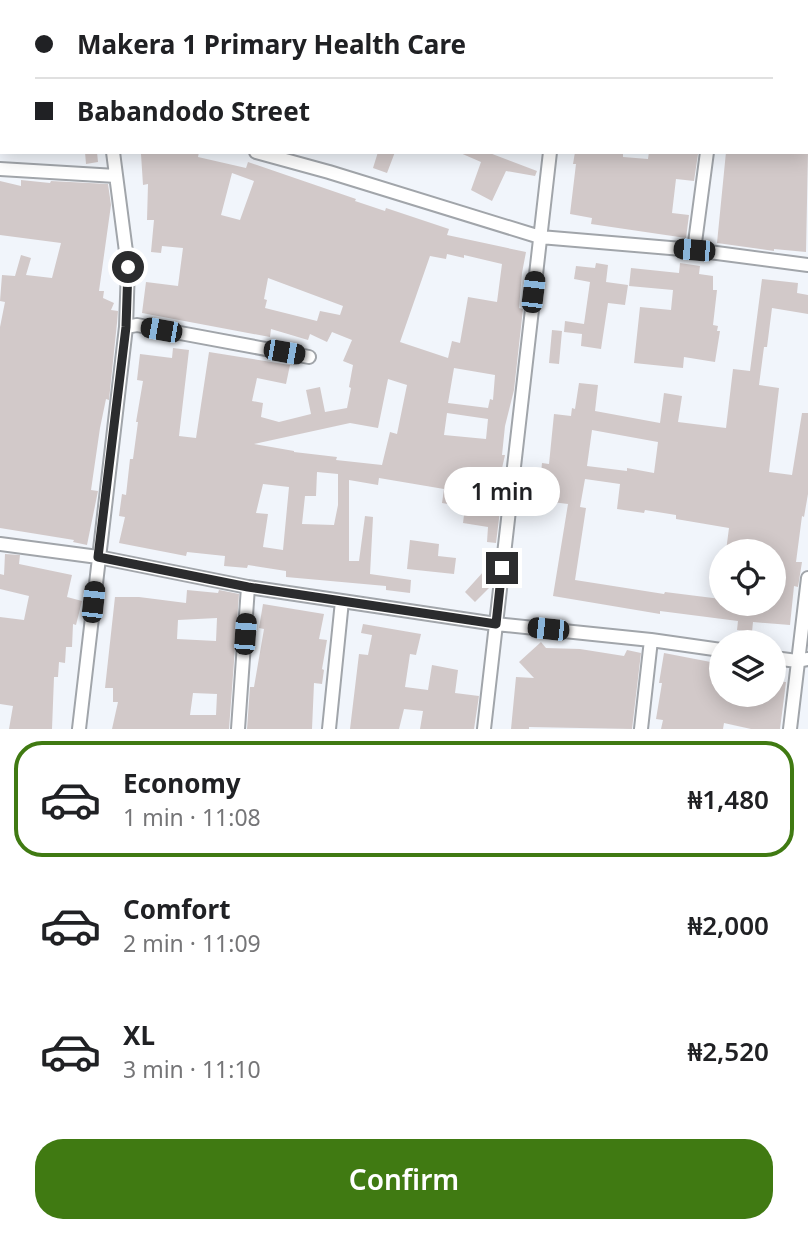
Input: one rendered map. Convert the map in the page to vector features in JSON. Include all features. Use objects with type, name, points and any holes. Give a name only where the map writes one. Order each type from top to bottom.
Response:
[{"type":"street","points":[[79,729],[126,327],[128,267],[113,154]]},
{"type":"street","points":[[263,154],[540,237],[694,250],[808,265]]},
{"type":"street","points":[[484,729],[550,154]]},
{"type":"street","points":[[694,250],[707,154]]},
{"type":"street","points":[[0,169],[116,176]]},
{"type":"street","points":[[126,327],[137,326],[309,357]]},
{"type":"street","points":[[0,544],[98,557],[248,587],[496,624],[709,648]]},
{"type":"street","points":[[790,729],[802,660],[808,578]]},
{"type":"street","points":[[238,729],[248,587]]},
{"type":"street","points":[[329,729],[342,601]]},
{"type":"street","points":[[641,729],[651,640]]},
{"type":"building","points":[[85,154],[97,154],[98,162],[86,164]]},
{"type":"building","points":[[141,154],[199,154],[198,157],[246,168],[248,162],[385,211],[386,208],[449,229],[447,235],[526,252],[522,273],[519,308],[523,309],[514,390],[505,426],[502,455],[505,455],[498,486],[503,486],[496,543],[487,542],[488,527],[463,523],[465,507],[442,503],[444,489],[379,478],[378,485],[349,480],[349,561],[359,561],[365,516],[373,517],[370,574],[411,580],[410,593],[386,590],[386,586],[286,577],[286,571],[248,565],[247,568],[224,566],[225,556],[187,552],[186,556],[119,543],[125,517],[119,516],[122,494],[126,495],[130,459],[133,459],[143,381],[137,380],[140,354],[172,358],[173,348],[189,350],[179,436],[196,438],[209,352],[290,365],[286,384],[257,378],[252,401],[263,403],[261,417],[279,422],[311,414],[306,390],[320,387],[325,412],[347,408],[353,365],[343,361],[352,340],[332,332],[327,342],[310,334],[308,340],[271,329],[270,337],[142,313],[146,282],[178,286],[183,248],[162,246],[161,253],[151,252],[154,220],[147,220],[148,184],[143,185]],"holes":[[[232,173],[254,181],[240,220],[221,215]],[[447,254],[464,258],[464,255],[502,264],[497,302],[468,297],[460,343],[452,341],[448,358],[400,342],[430,256],[446,259]],[[268,278],[343,306],[340,315],[320,311],[317,321],[265,308],[267,300],[264,299]],[[454,368],[495,375],[493,400],[490,399],[488,408],[448,403]],[[388,379],[407,385],[397,434],[390,432],[382,465],[336,460],[337,457],[254,444],[350,423],[378,428]],[[447,413],[488,419],[486,439],[444,435]],[[317,472],[338,474],[338,505],[334,525],[302,524],[305,496],[316,496]],[[263,484],[289,487],[283,550],[263,547],[268,514],[256,513]]]},
{"type":"building","points":[[377,154],[394,154],[387,173],[373,168]]},
{"type":"building","points":[[463,154],[492,154],[537,171],[535,176],[506,171],[492,201],[471,190],[481,162]]},
{"type":"building","points":[[575,154],[623,154],[623,157],[648,159],[649,154],[698,154],[694,181],[676,179],[672,213],[689,215],[686,238],[591,224],[592,218],[570,214],[576,164],[573,164]]},
{"type":"building","points":[[726,154],[808,154],[806,252],[774,251],[717,243]]},
{"type":"building","points":[[21,180],[108,184],[111,205],[99,291],[104,291],[103,298],[114,303],[111,310],[118,311],[109,400],[106,399],[100,428],[91,490],[98,491],[87,545],[73,542],[74,540],[0,528],[0,327],[5,302],[0,301],[2,275],[15,276],[21,255],[31,258],[26,275],[52,278],[61,243],[0,235],[0,181],[21,186]]},
{"type":"building","points":[[596,263],[608,265],[606,282],[628,285],[625,305],[608,303],[601,349],[581,346],[582,334],[564,332],[565,321],[584,324],[590,282],[574,279],[576,266],[595,268]]},
{"type":"building","points":[[680,263],[700,266],[699,274],[713,276],[713,290],[717,290],[713,325],[718,326],[717,331],[720,331],[715,362],[684,357],[683,368],[634,363],[640,307],[671,310],[673,290],[629,286],[631,268],[679,273]]},
{"type":"building","points":[[762,279],[798,283],[797,293],[808,295],[808,314],[772,308],[759,385],[779,388],[769,472],[792,475],[802,413],[808,413],[808,494],[796,562],[802,562],[798,587],[794,586],[790,625],[753,622],[752,630],[737,630],[738,621],[660,611],[660,614],[553,596],[568,504],[544,501],[548,474],[541,473],[542,463],[549,464],[554,414],[571,416],[572,408],[575,409],[579,383],[598,385],[595,411],[660,423],[664,393],[682,396],[678,422],[726,428],[733,369],[750,371]],"holes":[[[592,430],[658,442],[654,473],[627,468],[627,471],[587,466]],[[585,479],[620,484],[617,509],[676,515],[676,519],[729,528],[728,539],[786,539],[786,616],[709,616],[709,598],[664,594],[575,580],[586,508],[580,507]]]},
{"type":"building","points":[[552,330],[562,331],[559,364],[549,363]]},
{"type":"building","points":[[410,540],[439,544],[438,556],[456,558],[454,574],[407,569]]},
{"type":"building","points":[[5,554],[20,555],[19,564],[72,575],[67,597],[82,601],[76,625],[73,624],[72,647],[66,647],[65,663],[59,662],[58,677],[54,677],[52,729],[9,729],[13,706],[0,704],[0,617],[24,620],[29,596],[0,589],[0,574],[4,575]]},
{"type":"building","points":[[485,561],[494,563],[492,585],[475,602],[465,592],[484,571]]},
{"type":"building","points":[[187,590],[218,593],[219,590],[239,594],[229,729],[112,729],[118,702],[113,702],[113,688],[105,688],[115,597],[186,603]],"holes":[[[217,618],[216,641],[177,639],[178,620]],[[193,693],[217,694],[216,715],[190,715]]]},
{"type":"building","points":[[263,604],[324,614],[319,639],[327,640],[324,670],[322,684],[314,683],[312,729],[247,729],[250,687],[254,687],[264,629],[259,628]]},
{"type":"building","points":[[363,624],[421,634],[416,655],[410,654],[405,687],[428,690],[432,665],[458,670],[455,693],[479,696],[474,729],[420,729],[423,711],[404,709],[399,729],[350,729],[359,654],[368,655],[372,635],[361,633]]},
{"type":"building","points":[[541,642],[546,648],[580,649],[624,656],[627,650],[641,653],[632,729],[511,729],[516,677],[534,678],[519,662]]},
{"type":"building","points":[[664,653],[709,662],[709,707],[783,707],[780,729],[751,729],[724,723],[723,729],[661,729],[663,720],[656,719],[662,683],[659,683]]},
{"type":"route","points":[[128,267],[121,376],[98,557],[248,587],[496,624],[502,568]]}]
